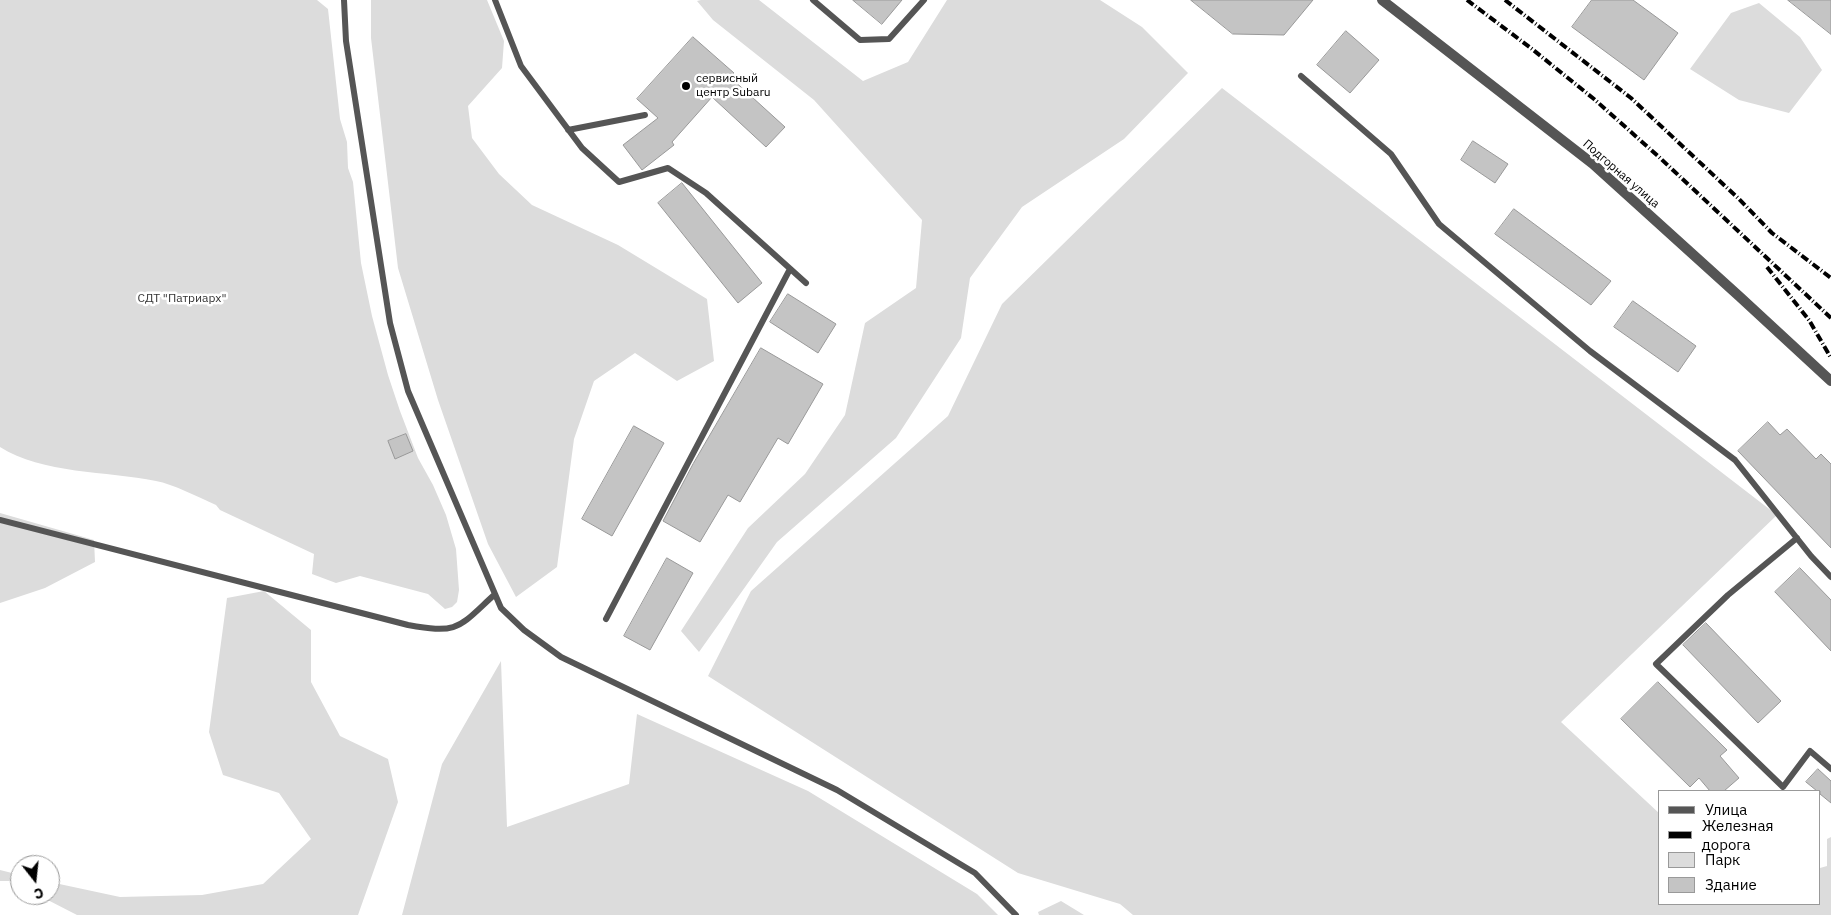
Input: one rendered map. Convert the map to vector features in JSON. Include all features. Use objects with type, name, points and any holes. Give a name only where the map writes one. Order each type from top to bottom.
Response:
[{"type":"street","name":"Подгорная улица","points":[[1382,0],[1593,164],[1831,381]]},
{"type":"lane","points":[[344,0],[347,51],[390,323],[400,363],[408,391],[500,608],[524,630],[561,657],[837,790],[975,873],[1016,915]]},
{"type":"lane","points":[[495,0],[521,66],[582,148],[619,182],[668,168],[706,194],[806,283]]},
{"type":"lane","points":[[812,0],[860,40],[889,39],[924,0]]},
{"type":"lane","points":[[1302,76],[1391,154],[1439,224],[1590,351],[1735,460],[1797,538],[1831,577]]},
{"type":"lane","points":[[568,130],[645,115]]},
{"type":"lane","points":[[606,619],[790,269]]},
{"type":"lane","points":[[0,520],[389,620],[431,629],[450,630],[463,624],[494,595]]},
{"type":"lane","points":[[1797,538],[1728,595],[1656,664],[1783,787],[1810,751],[1831,769]]},
{"type":"green space","name":"СДТ \"Патриарх\"","points":[[0,0],[317,0],[328,9],[340,119],[347,142],[348,168],[353,182],[361,263],[372,316],[388,375],[418,458],[433,485],[446,515],[456,549],[459,590],[457,602],[452,607],[445,609],[428,594],[360,576],[336,583],[312,574],[314,554],[220,510],[216,505],[170,485],[137,478],[55,467],[17,456],[0,447]]},
{"type":"green space","points":[[371,0],[487,0],[504,41],[502,68],[468,106],[472,138],[499,174],[532,205],[618,245],[707,299],[714,361],[677,381],[635,353],[594,381],[574,439],[557,567],[516,597],[488,544],[438,400],[398,268],[371,38]]},
{"type":"green space","points":[[759,0],[863,81],[908,62],[947,0],[1100,0],[1142,27],[1188,73],[1124,139],[1022,207],[970,278],[961,338],[896,438],[777,542],[699,652],[681,631],[748,528],[805,474],[845,415],[865,323],[916,288],[922,220],[814,100],[713,20],[697,1]]},
{"type":"green space","points":[[1759,3],[1800,37],[1822,70],[1789,113],[1739,100],[1690,69],[1731,13]]},
{"type":"green space","points":[[1222,88],[1777,515],[1561,722],[1658,812],[1658,905],[1821,905],[1821,868],[1827,866],[1827,839],[1831,837],[1831,915],[1133,915],[1120,904],[1018,873],[708,676],[751,591],[948,416],[1002,304]]},
{"type":"green space","points":[[0,513],[94,540],[95,562],[45,588],[0,603]]},
{"type":"green space","points":[[264,591],[311,630],[311,682],[340,736],[388,759],[398,802],[358,915],[77,915],[58,905],[60,905],[60,884],[120,897],[202,895],[263,884],[311,839],[279,793],[223,775],[209,732],[227,598]]},
{"type":"green space","points":[[501,661],[507,827],[629,784],[637,714],[808,791],[977,894],[998,915],[402,915],[442,764]]},
{"type":"green space","points":[[0,870],[10,872],[10,881],[0,881]]},
{"type":"green space","points":[[1061,901],[1084,915],[1039,915],[1038,912]]},
{"type":"building","points":[[853,0],[902,0],[882,24]]},
{"type":"building","points":[[1191,0],[1313,0],[1284,35],[1233,34]]},
{"type":"building","points":[[1592,0],[1633,0],[1678,33],[1644,80],[1572,27]]},
{"type":"building","points":[[1788,0],[1831,0],[1831,34]]},
{"type":"building","points":[[1346,31],[1379,60],[1350,93],[1317,65]]},
{"type":"building","points":[[693,37],[734,73],[730,77],[785,127],[766,147],[712,97],[672,142],[674,145],[642,170],[623,145],[658,118],[637,99]]},
{"type":"building","points":[[1473,141],[1508,164],[1495,183],[1461,160]]},
{"type":"building","points":[[682,183],[762,283],[738,303],[658,203]]},
{"type":"building","points":[[1514,209],[1611,281],[1591,305],[1495,234]]},
{"type":"building","points":[[788,294],[836,324],[818,353],[770,322]]},
{"type":"building","points":[[1633,301],[1696,346],[1678,372],[1614,327]]},
{"type":"building","points":[[761,348],[823,384],[788,444],[778,438],[740,502],[728,495],[700,542],[663,521],[693,464]]},
{"type":"building","points":[[1768,422],[1780,435],[1787,429],[1816,459],[1821,454],[1831,464],[1831,548],[1738,451]]},
{"type":"building","points":[[634,426],[664,443],[612,536],[582,519]]},
{"type":"building","points":[[406,434],[413,451],[395,459],[388,441]]},
{"type":"building","points":[[667,558],[693,573],[650,650],[624,636]]},
{"type":"building","points":[[1800,568],[1831,600],[1831,651],[1775,592]]},
{"type":"building","points":[[1706,623],[1781,701],[1758,723],[1683,645]]},
{"type":"building","points":[[1658,682],[1727,750],[1720,756],[1739,778],[1725,790],[1709,790],[1699,778],[1690,787],[1621,719]]},
{"type":"building","points":[[1818,769],[1831,781],[1831,803],[1821,795],[1821,790],[1816,790],[1806,782]]},
{"type":"railway","points":[[1467,0],[1594,99],[1659,157],[1831,318]]},
{"type":"railway","points":[[1505,0],[1631,98],[1739,199],[1772,233],[1831,278]]},
{"type":"railway","points":[[1767,267],[1809,320],[1831,358]]},
{"type":"place","name":"сервисный центр Subaru","points":[[686,86]]}]
